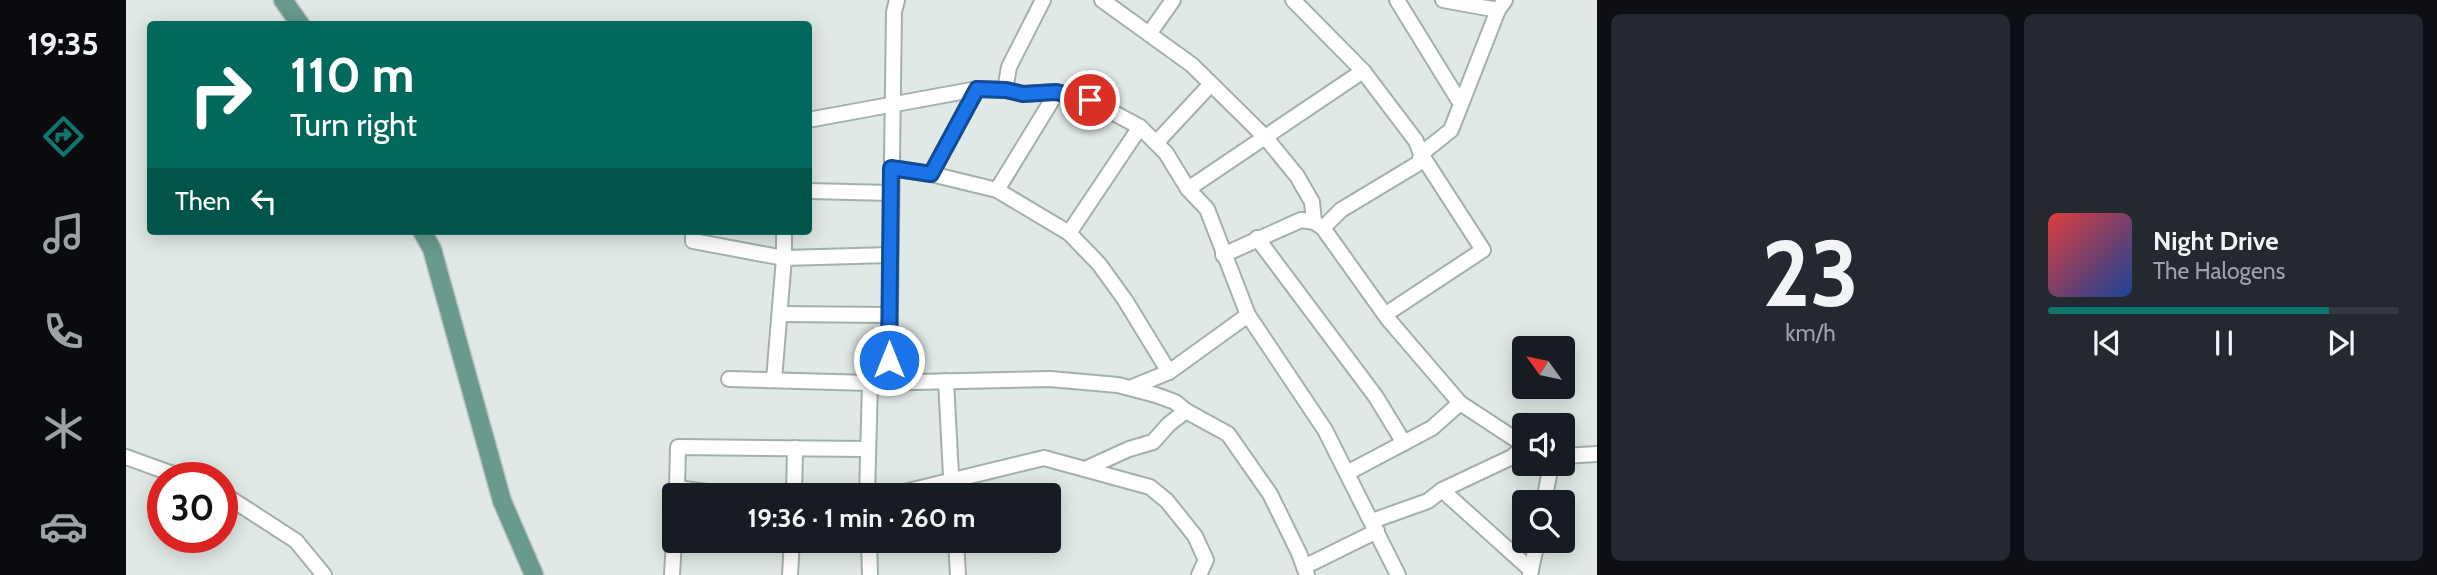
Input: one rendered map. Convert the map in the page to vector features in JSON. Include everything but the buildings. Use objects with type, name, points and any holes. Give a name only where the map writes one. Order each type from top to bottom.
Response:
[{"type":"main road","points":[[283,0],[298,21]]},
{"type":"main road","points":[[424,235],[432,249],[502,502],[534,575]]},
{"type":"street","points":[[889,383],[892,105],[894,12],[897,0]]},
{"type":"street","points":[[1006,90],[1009,68],[1042,0]]},
{"type":"street","points":[[1102,0],[1192,65],[1266,138],[1297,176],[1312,202],[1318,225],[1385,314],[1460,404],[1512,438]]},
{"type":"street","points":[[1149,34],[1173,0]]},
{"type":"street","points":[[1293,0],[1363,71],[1416,141],[1421,154],[1483,250],[1385,314]]},
{"type":"street","points":[[1397,0],[1461,104]]},
{"type":"street","points":[[1223,255],[1301,220],[1318,225],[1419,163],[1421,154],[1451,130],[1501,5],[1443,0]]},
{"type":"street","points":[[1188,189],[1363,71]]},
{"type":"street","points":[[1156,143],[1211,84]]},
{"type":"street","points":[[931,174],[977,89]]},
{"type":"street","points":[[812,119],[977,89],[1006,90],[1023,94],[1056,92],[1090,100],[1140,127],[1166,153],[1188,189],[1207,209],[1248,314],[1325,430],[1398,575]]},
{"type":"street","points":[[997,190],[1056,92]]},
{"type":"street","points":[[1069,233],[1140,127]]},
{"type":"street","points":[[891,168],[931,174],[997,190],[1069,233],[1099,264],[1125,300],[1169,372]]},
{"type":"street","points":[[812,191],[891,193]]},
{"type":"street","points":[[693,235],[693,241],[784,258],[890,256]]},
{"type":"street","points":[[774,380],[784,235]]},
{"type":"street","points":[[1257,238],[1377,397],[1404,443]]},
{"type":"street","points":[[780,314],[890,315]]},
{"type":"street","points":[[1130,388],[1169,372],[1248,314]]},
{"type":"street","points":[[729,379],[870,383],[1050,379],[1118,385],[1175,402],[1228,434],[1270,494],[1306,571],[1375,526],[1512,457]]},
{"type":"street","points":[[946,381],[951,483]]},
{"type":"street","points":[[867,483],[870,383]]},
{"type":"street","points":[[1347,473],[1432,428],[1460,404]]},
{"type":"street","points":[[1085,469],[1129,449],[1153,442],[1169,424],[1186,411]]},
{"type":"street","points":[[676,483],[678,447],[867,449]]},
{"type":"street","points":[[794,483],[795,448]]},
{"type":"street","points":[[1575,455],[1597,454]]},
{"type":"street","points":[[126,457],[147,465]]},
{"type":"street","points":[[966,483],[1044,458],[1150,487],[1167,501],[1195,536],[1206,560],[1199,575]]},
{"type":"street","points":[[1442,490],[1531,573]]},
{"type":"street","points":[[238,503],[296,541],[324,575]]},
{"type":"street","points":[[672,575],[673,553]]},
{"type":"street","points":[[790,575],[791,553]]},
{"type":"street","points":[[869,553],[870,575]]},
{"type":"street","points":[[957,553],[958,575]]},
{"type":"street","points":[[1531,573],[1535,553]]},
{"type":"route","points":[[889,360],[891,168],[931,174],[977,89],[1006,90],[1023,94],[1056,92],[1090,100]]}]
